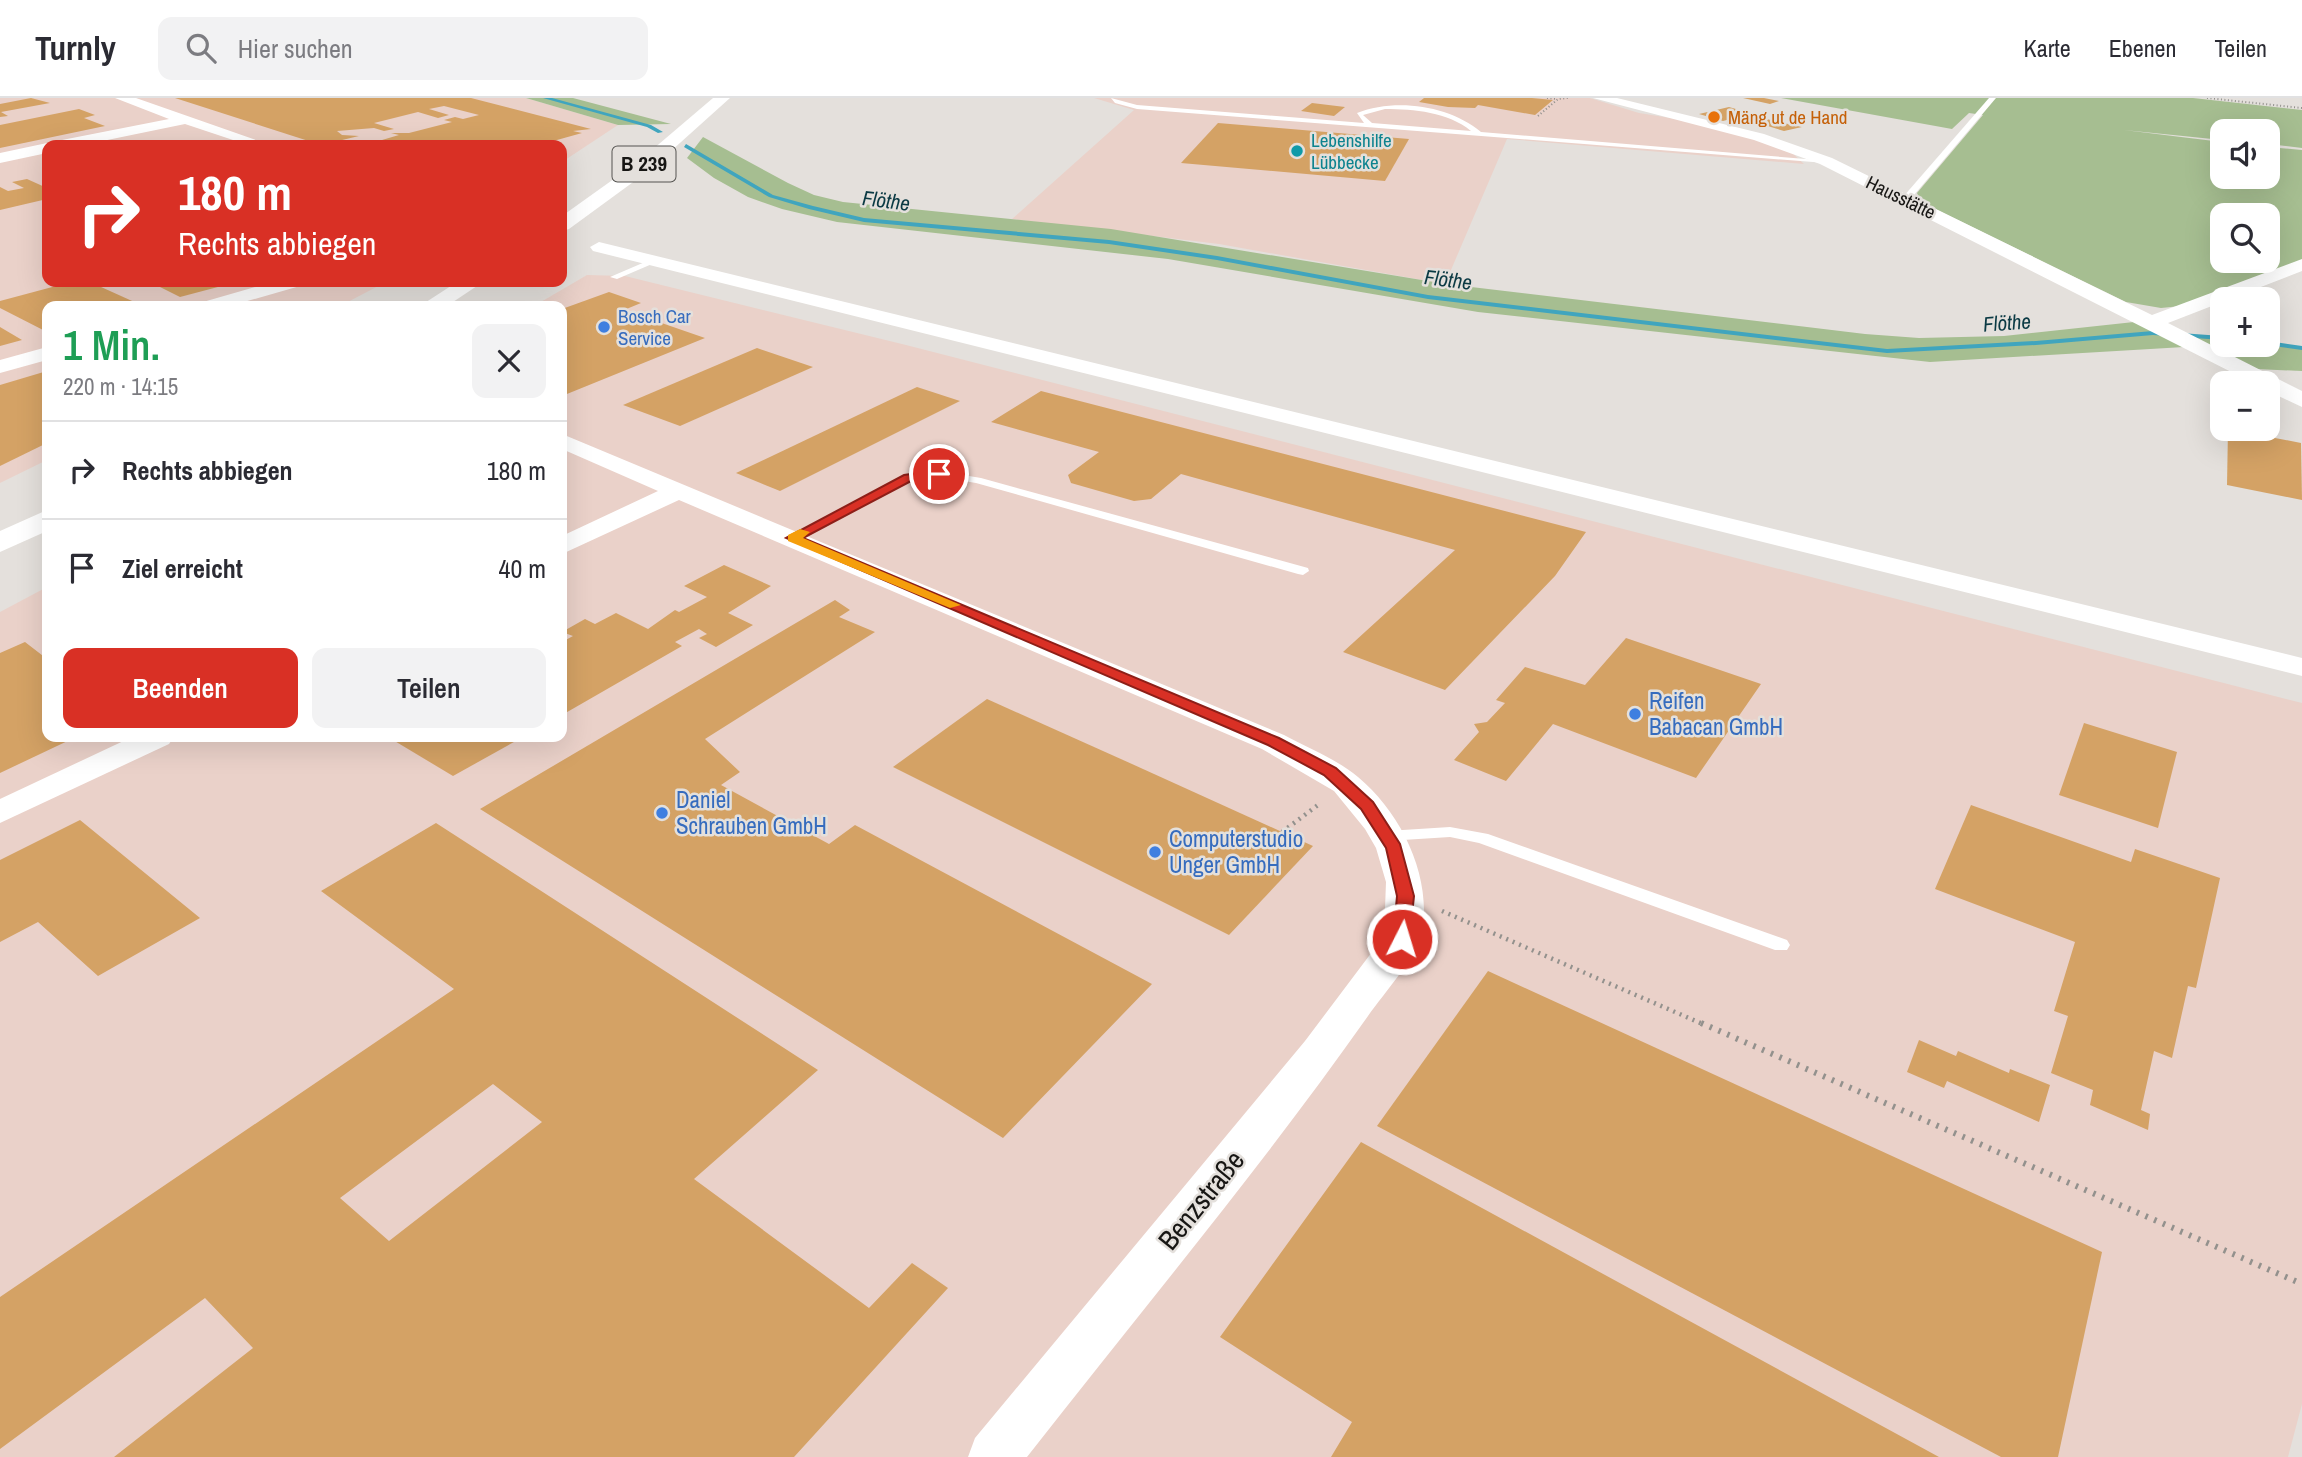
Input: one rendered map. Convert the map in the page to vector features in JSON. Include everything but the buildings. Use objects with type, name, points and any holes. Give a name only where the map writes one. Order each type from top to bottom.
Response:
[{"type":"main road","name":"B 239","points":[[567,222],[676,139],[722,98]]},
{"type":"main road","points":[[440,301],[463,287]]},
{"type":"main road","points":[[0,543],[42,522]]},
{"type":"street","points":[[122,98],[247,140]]},
{"type":"street","name":"Hausstätte","points":[[1600,98],[1759,137],[1826,161],[2302,400]]},
{"type":"street","points":[[87,140],[185,120]]},
{"type":"street","points":[[0,158],[42,149]]},
{"type":"street","points":[[599,247],[2302,667]]},
{"type":"street","points":[[2151,322],[2302,265]]},
{"type":"street","points":[[227,301],[276,287]]},
{"type":"street","points":[[0,367],[42,354]]},
{"type":"street","points":[[567,443],[1273,742],[1346,784],[1367,806],[1399,858],[1404,917]]},
{"type":"street","points":[[567,544],[677,491]]},
{"type":"street","points":[[0,811],[147,742]]},
{"type":"street","name":"Benzstraße","points":[[994,1457],[1320,1052],[1404,917]]},
{"type":"lane","points":[[1114,98],[1117,102],[1136,107],[1826,161]]},
{"type":"lane","points":[[1906,199],[1993,98]]},
{"type":"lane","points":[[1371,126],[1359,114],[1368,106],[1384,104],[1438,111],[1471,125],[1479,134]]},
{"type":"lane","points":[[614,277],[655,261]]},
{"type":"lane","points":[[793,538],[908,478],[939,474],[977,480],[1303,570]]},
{"type":"lane","points":[[1387,836],[1450,832],[1482,838],[1781,945]]},
{"type":"path","points":[[1547,98],[1568,98]]},
{"type":"path","points":[[2207,98],[2302,108]]},
{"type":"path","points":[[1532,117],[1541,116],[1558,99]]},
{"type":"path","points":[[1282,832],[1346,784]]},
{"type":"path","points":[[1404,917],[2302,1284]]},
{"type":"shaded area","points":[[0,98],[526,98],[618,125],[567,159],[567,140],[42,140],[42,287],[376,287],[350,301],[42,301],[42,462],[0,483]]},
{"type":"shaded area","points":[[1094,98],[1590,98],[1639,113],[1689,121],[1788,149],[1804,164],[1507,139],[1445,284],[1219,244],[1012,219],[1134,110]]},
{"type":"shaded area","points":[[587,275],[625,276],[906,345],[2302,703],[2302,1404],[2288,1457],[0,1457],[0,612],[42,590],[42,742],[567,742],[567,301],[543,301]]},
{"type":"green space","points":[[526,98],[573,98],[671,124],[618,125]]},
{"type":"green space","points":[[1781,98],[2193,98],[2302,110],[2302,148],[2280,145],[2280,119],[2210,119],[2210,139],[2124,130],[2210,141],[2210,189],[2280,189],[2280,148],[2302,150],[2302,260],[2280,268],[2280,203],[2210,203],[2210,273],[2268,273],[2231,287],[2210,287],[2210,295],[2181,306],[2161,308],[2126,302],[1921,202],[1917,193],[1983,115],[1969,113],[1952,129]]},
{"type":"green space","points":[[703,137],[788,183],[814,195],[843,202],[1111,229],[1446,284],[1865,334],[1919,338],[2004,336],[2134,322],[2184,347],[1930,362],[1478,312],[1168,259],[837,222],[782,209],[748,197],[714,178],[687,158]]},
{"type":"green space","points":[[2189,336],[2210,338],[2210,346]]},
{"type":"green space","points":[[2280,346],[2302,349],[2302,371],[2256,369],[2232,357],[2280,357]]},
{"type":"waterway","name":"Flöthe","points":[[546,98],[649,126],[660,132]]},
{"type":"waterway","name":"Flöthe","points":[[686,146],[771,196],[864,220],[1109,242],[1217,258],[1428,297],[1887,351],[2153,333],[2210,337]]},
{"type":"waterway","name":"Flöthe","points":[[2280,345],[2302,348]]},
{"type":"slow traffic","points":[[804,532],[793,538],[954,605]]},
{"type":"place","name":"Mäng ut de Hand","points":[[1714,117]]},
{"type":"place","name":"Lebenshilfe Lübbecke","points":[[1297,151]]},
{"type":"place","name":"Bosch Car Service","points":[[604,327]]},
{"type":"place","name":"Reifen Babacan GmbH","points":[[1635,714]]},
{"type":"place","name":"Daniel Schrauben GmbH","points":[[662,813]]},
{"type":"place","name":"Computerstudio Unger GmbH","points":[[1155,852]]},
{"type":"route","points":[[939,474],[908,478],[793,538],[1273,742],[1330,772],[1367,806],[1399,858],[1406,896],[1402,939]]}]
